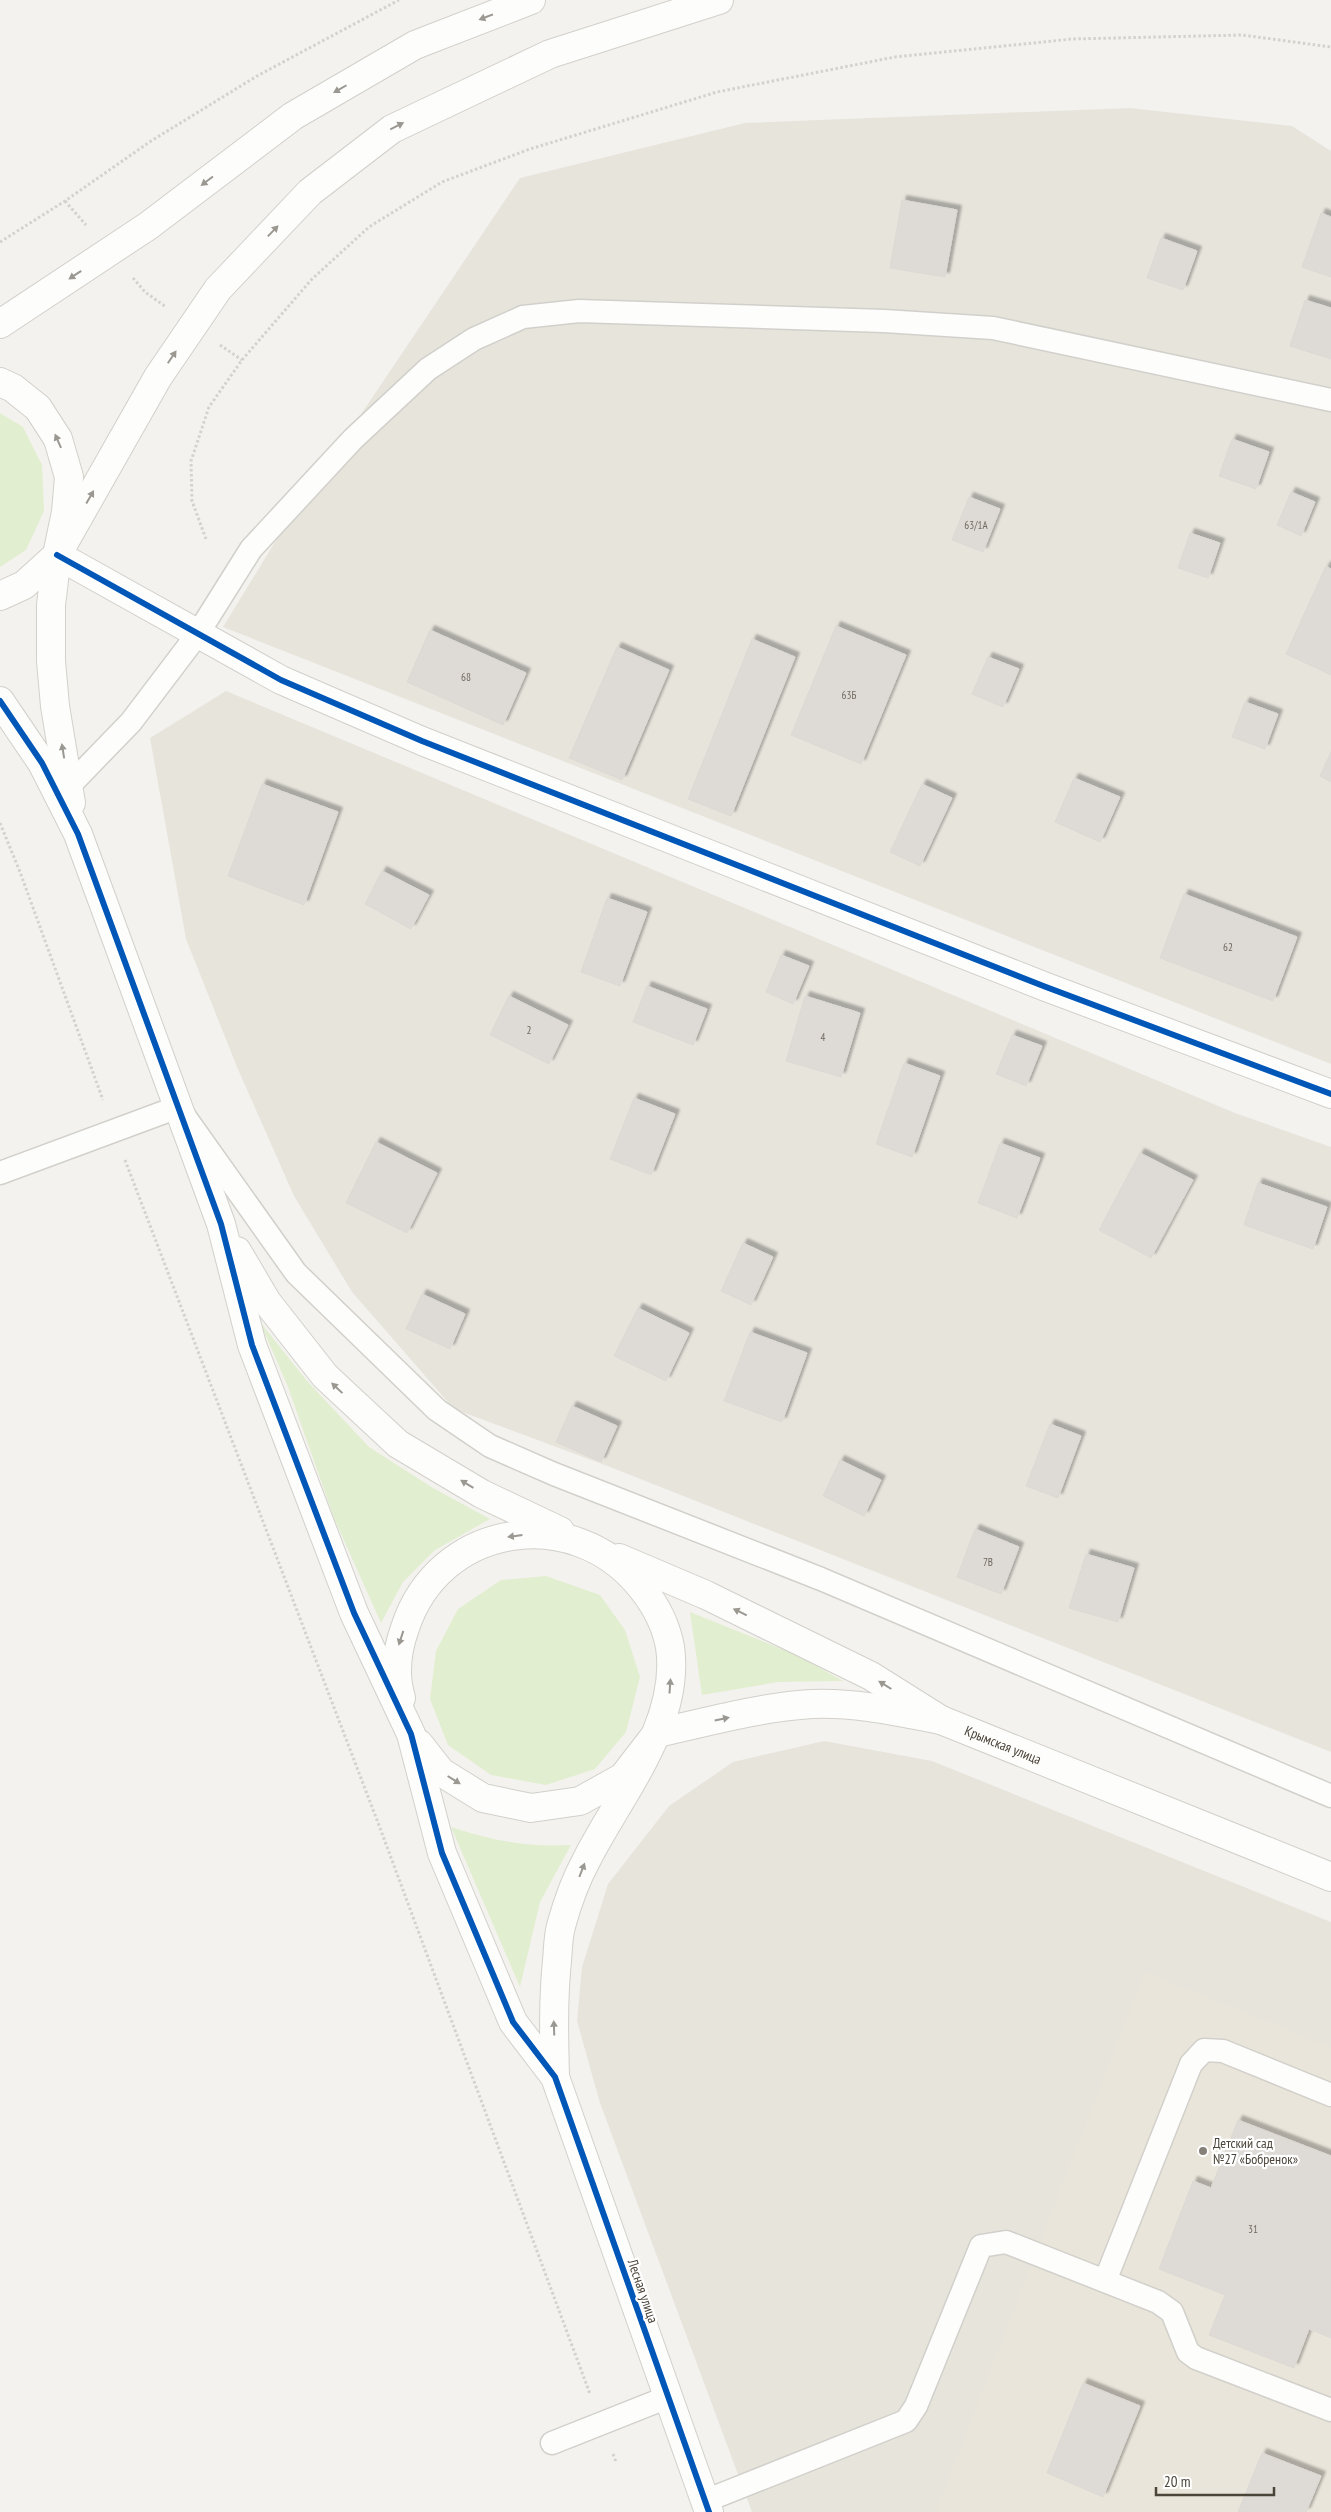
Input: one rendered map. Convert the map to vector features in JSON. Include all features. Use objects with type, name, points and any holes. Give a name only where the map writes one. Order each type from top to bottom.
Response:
[{"type":"street","points":[[0,324],[148,226],[293,116],[415,45],[531,0]]},
{"type":"street","points":[[0,596],[24,585],[57,555],[158,378],[218,289],[310,192],[392,129],[550,54],[719,0]]},
{"type":"street","points":[[0,382],[13,388],[38,408],[58,439],[69,476],[66,512],[57,555],[51,606],[50,661],[78,834]]},
{"type":"street","points":[[57,555],[160,610],[197,635],[281,680],[422,741],[1046,987],[1331,1094]]},
{"type":"street","points":[[0,701],[42,763],[78,834],[220,1224],[252,1345],[354,1613],[412,1734],[441,1772],[483,1798],[531,1808],[580,1801],[623,1777],[657,1733]]},
{"type":"street","points":[[220,1224],[267,1302],[325,1376],[398,1444],[482,1494],[589,1545],[706,1595],[870,1676],[941,1720]]},
{"type":"street","points":[[538,1533],[589,1545],[626,1569],[654,1604],[670,1646],[671,1690],[657,1733],[586,1861],[560,1928],[553,2005],[555,2077],[513,2022],[442,1854],[412,1734],[397,1686],[398,1648],[410,1610],[432,1578],[462,1553],[499,1538],[538,1533]]},
{"type":"street","name":"Крымская улица","points":[[657,1733],[753,1712],[812,1704],[875,1708],[941,1720],[1331,1877]]},
{"type":"street","name":"Лесная улица","points":[[555,2077],[707,2506]]},
{"type":"lane","points":[[69,786],[131,722],[197,635],[251,549],[353,439],[428,369],[474,339],[523,317],[579,311],[884,321],[993,328],[1331,400]]},
{"type":"lane","points":[[0,1173],[178,1107],[296,1273],[437,1410],[490,1446],[554,1474],[821,1579],[1331,1796]]},
{"type":"lane","points":[[1105,2282],[1191,2064],[1204,2050],[1223,2051],[1331,2095]]},
{"type":"lane","points":[[707,2506],[906,2421],[916,2406],[981,2246],[1006,2242],[1158,2302],[1172,2312],[1188,2352],[1196,2358],[1331,2410]]},
{"type":"lane","points":[[552,2443],[668,2397]]},
{"type":"path","points":[[0,242],[65,201],[151,141],[257,76],[399,0]]},
{"type":"path","points":[[206,539],[192,501],[191,461],[209,407],[242,360],[312,279],[369,227],[442,182],[530,149],[717,92],[894,56],[1072,39],[1242,35],[1331,47]]},
{"type":"path","points":[[65,201],[145,292],[242,360]]},
{"type":"path","points":[[0,823],[20,872],[114,1130],[380,1828],[616,2462]]},
{"type":"shaded area","points":[[1130,108],[1292,126],[1331,151],[1331,1064],[223,627],[275,542],[520,178],[745,123]]},
{"type":"shaded area","points":[[226,691],[1235,1113],[1331,1147],[1331,1752],[610,1467],[454,1409],[352,1292],[294,1196],[237,1067],[186,939],[150,738]]},
{"type":"shaded area","points":[[824,1741],[932,1761],[1331,1922],[1331,2512],[752,2512],[600,2103],[577,2021],[582,1967],[608,1884],[669,1806],[733,1762]]},
{"type":"shaded area","name":"Детский сад №27 «Бобренок»","points":[[1145,1972],[1331,2048],[1331,2512],[936,2512]]},
{"type":"green space","points":[[0,413],[23,427],[42,465],[44,511],[26,550],[0,567]]},
{"type":"green space","points":[[260,1322],[307,1381],[369,1447],[433,1488],[490,1519],[435,1550],[403,1582],[381,1623],[334,1518],[288,1387]]},
{"type":"green space","points":[[546,1576],[600,1595],[625,1630],[640,1677],[626,1732],[595,1769],[546,1785],[491,1775],[448,1745],[430,1699],[436,1651],[458,1609],[501,1580]]},
{"type":"green space","points":[[690,1612],[799,1656],[843,1681],[778,1682],[702,1695]]},
{"type":"green space","points":[[451,1827],[510,1842],[539,1845],[571,1845],[540,1902],[520,1987]]},
{"type":"building","points":[[902,200],[957,210],[945,277],[890,268]]},
{"type":"building","points":[[1321,213],[1331,217],[1331,277],[1302,267]]},
{"type":"building","points":[[1161,238],[1197,251],[1183,290],[1147,278]]},
{"type":"building","points":[[1305,300],[1331,308],[1331,359],[1290,346]]},
{"type":"building","points":[[1232,439],[1269,452],[1256,489],[1219,476]]},
{"type":"building","points":[[1291,492],[1315,502],[1301,536],[1277,525]]},
{"type":"building","points":[[969,497],[1000,509],[983,552],[952,540]]},
{"type":"building","points":[[1190,533],[1220,543],[1208,578],[1178,568]]},
{"type":"building","points":[[1326,566],[1331,569],[1331,675],[1286,654]]},
{"type":"building","points":[[836,626],[906,655],[861,764],[791,735]]},
{"type":"building","points":[[430,630],[526,673],[503,725],[407,682]]},
{"type":"building","points":[[752,639],[795,657],[731,816],[688,799]]},
{"type":"building","points":[[617,647],[669,670],[622,780],[569,758]]},
{"type":"building","points":[[988,657],[1019,669],[1003,707],[972,694]]},
{"type":"building","points":[[1245,702],[1278,714],[1265,749],[1232,737]]},
{"type":"building","points":[[1331,752],[1331,782],[1320,776]]},
{"type":"building","points":[[1074,778],[1120,797],[1100,842],[1055,822]]},
{"type":"building","points":[[262,784],[338,812],[304,905],[228,876]]},
{"type":"building","points":[[922,784],[952,798],[920,866],[890,852]]},
{"type":"building","points":[[382,871],[429,895],[411,929],[365,904]]},
{"type":"building","points":[[1184,894],[1297,937],[1273,1001],[1160,958]]},
{"type":"building","points":[[607,898],[647,912],[620,986],[581,972]]},
{"type":"building","points":[[781,955],[809,966],[793,1004],[766,992]]},
{"type":"building","points":[[647,986],[707,1009],[693,1045],[633,1022]]},
{"type":"building","points":[[509,996],[568,1025],[549,1064],[490,1035]]},
{"type":"building","points":[[805,996],[860,1013],[841,1077],[786,1061]]},
{"type":"building","points":[[1012,1035],[1042,1046],[1026,1086],[996,1074]]},
{"type":"building","points":[[904,1063],[940,1076],[912,1157],[876,1144]]},
{"type":"building","points":[[634,1098],[675,1114],[651,1175],[610,1159]]},
{"type":"building","points":[[376,1142],[437,1173],[407,1233],[346,1203]]},
{"type":"building","points":[[1000,1143],[1040,1158],[1017,1218],[978,1203]]},
{"type":"building","points":[[1140,1153],[1193,1180],[1151,1258],[1099,1230]]},
{"type":"building","points":[[1258,1183],[1327,1207],[1313,1249],[1244,1225]]},
{"type":"building","points":[[743,1243],[773,1257],[751,1305],[721,1291]]},
{"type":"building","points":[[422,1294],[465,1314],[450,1349],[406,1329]]},
{"type":"building","points":[[638,1308],[689,1333],[666,1381],[614,1356]]},
{"type":"building","points":[[750,1332],[807,1353],[782,1422],[724,1401]]},
{"type":"building","points":[[572,1406],[617,1426],[601,1462],[556,1442]]},
{"type":"building","points":[[1050,1424],[1081,1436],[1058,1498],[1026,1486]]},
{"type":"building","points":[[840,1460],[881,1480],[864,1516],[823,1496]]},
{"type":"building","points":[[975,1529],[1019,1547],[1001,1594],[957,1577]]},
{"type":"building","points":[[1086,1554],[1134,1568],[1118,1622],[1069,1608]]},
{"type":"building","points":[[1238,2120],[1331,2156],[1331,2338],[1309,2329],[1294,2368],[1209,2335],[1225,2295],[1159,2269],[1193,2181],[1211,2188]]},
{"type":"building","points":[[1083,2383],[1140,2406],[1103,2497],[1047,2473]]},
{"type":"building","points":[[1262,2453],[1321,2476],[1306,2512],[1238,2512]]},
{"type":"cycle path","points":[[57,555],[281,680],[422,741],[1046,987],[1331,1094]]},
{"type":"cycle path","points":[[0,701],[42,763],[78,834],[221,1224],[252,1345],[354,1613],[411,1734],[442,1853],[513,2022],[555,2077],[709,2512]]},
{"type":"place","name":"Детский сад №27 «Бобренок»","points":[[1203,2151]]}]
